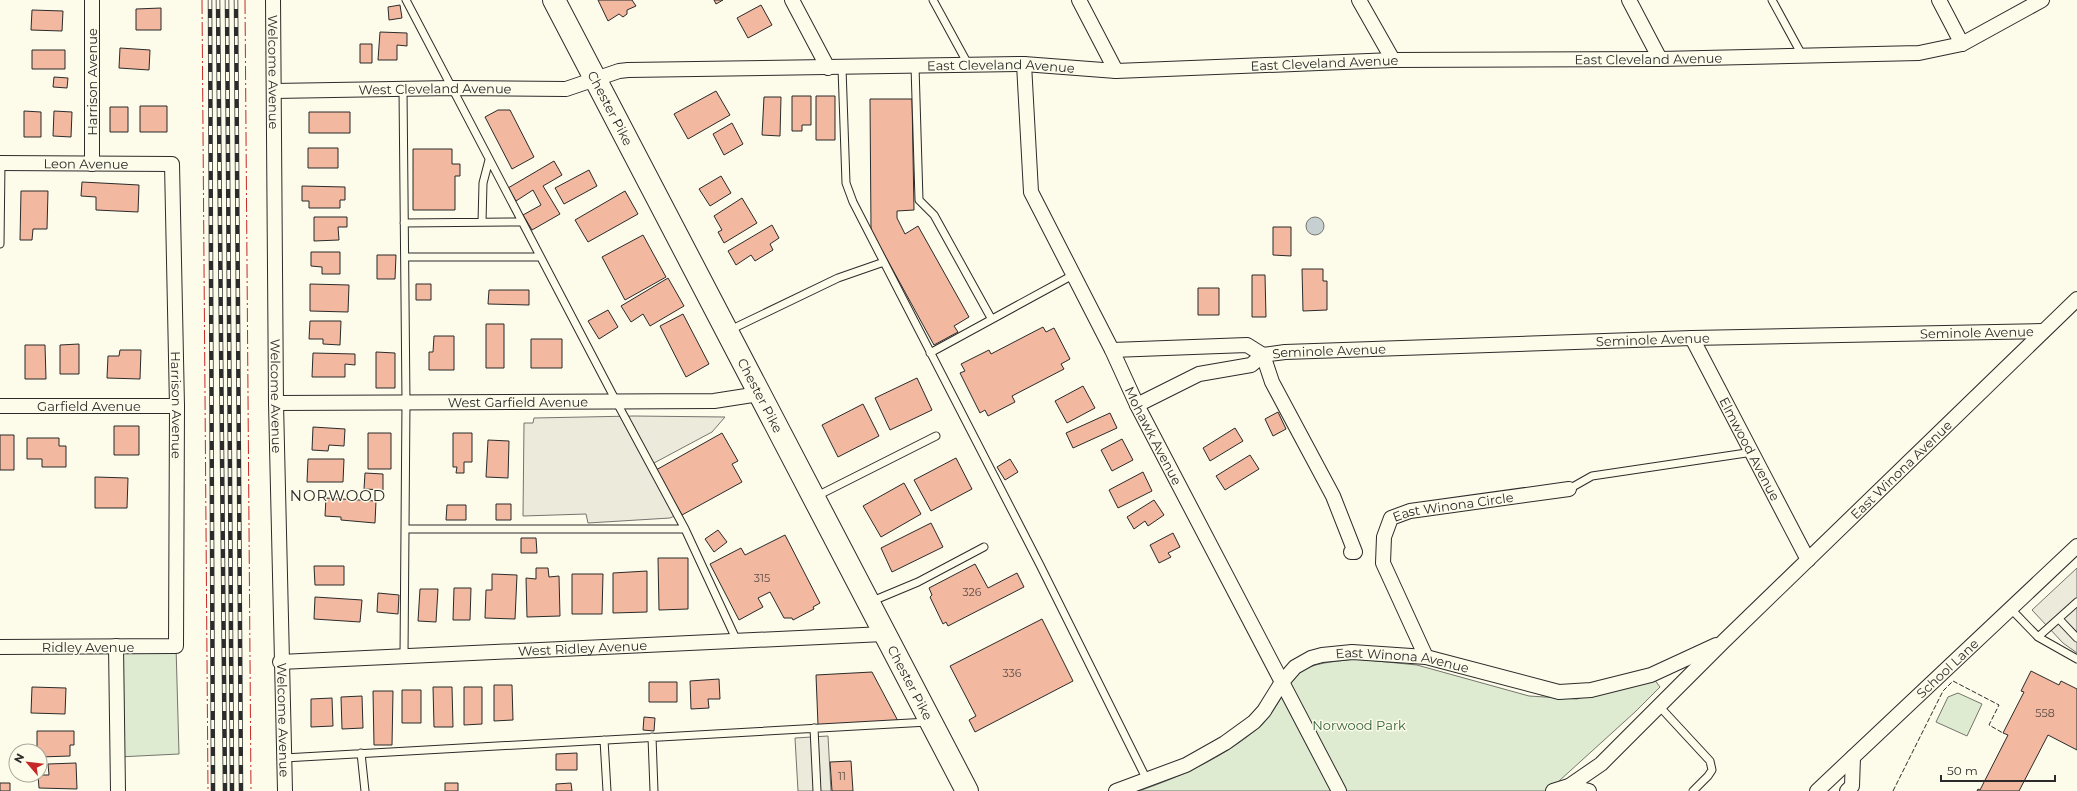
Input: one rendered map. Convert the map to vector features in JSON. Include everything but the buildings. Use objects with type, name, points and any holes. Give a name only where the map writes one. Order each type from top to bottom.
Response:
[{"type":"main road","name":"Chester Pike","points":[[554,0],[967,791]]},
{"type":"street","name":"Harrison Avenue","points":[[92,0],[92,164]]},
{"type":"street","name":"Welcome Avenue","points":[[273,0],[276,403],[280,662],[285,791]]},
{"type":"street","points":[[792,0],[828,68]]},
{"type":"street","points":[[1079,0],[1116,71]]},
{"type":"street","points":[[1359,0],[1392,60]]},
{"type":"street","points":[[1629,0],[1660,59]]},
{"type":"street","points":[[1939,0],[1962,44]]},
{"type":"street","name":"East Cleveland Avenue","points":[[596,80],[619,71],[628,70],[842,68],[1024,64],[1116,71],[1392,60],[1660,59],[1919,53],[1962,44],[2042,0]]},
{"type":"street","name":"Mohawk Avenue","points":[[1024,64],[1031,192],[1112,350],[1137,405],[1339,791]]},
{"type":"street","name":"West Cleveland Avenue","points":[[274,91],[452,88],[566,90],[596,80]]},
{"type":"street","name":"Leon Avenue","points":[[1,163],[172,164]]},
{"type":"street","name":"Harrison Avenue","points":[[172,164],[177,406],[176,646]]},
{"type":"street","name":"East Winona Avenue","points":[[1553,791],[1569,786],[1601,764],[1725,640],[2077,299]]},
{"type":"street","name":"Seminole Avenue","points":[[1137,405],[1199,374],[1251,365],[1263,355],[1285,352],[1692,338],[2043,331]]},
{"type":"street","name":"Elmwood Avenue","points":[[1692,338],[1753,452],[1808,560]]},
{"type":"street","name":"Seminole Avenue","points":[[1112,350],[1247,345],[1263,355],[1272,382],[1333,496],[1355,552],[1351,552]]},
{"type":"street","name":"West Garfield Avenue","points":[[276,403],[714,401],[759,394]]},
{"type":"street","name":"Garfield Avenue","points":[[0,406],[177,406]]},
{"type":"street","name":"East Winona Circle","points":[[1426,658],[1383,563],[1384,537],[1391,518],[1410,511],[1568,490]]},
{"type":"street","name":"School Lane","points":[[1817,791],[2077,546]]},
{"type":"street","name":"West Ridley Avenue","points":[[280,662],[884,634]]},
{"type":"street","name":"East Winona Avenue","points":[[1116,791],[1186,765],[1206,755],[1240,732],[1264,711],[1282,682],[1299,664],[1322,655],[1352,652],[1426,658],[1559,692],[1591,690],[1650,675],[1725,640]]},
{"type":"street","points":[[116,646],[118,791]]},
{"type":"street","name":"Ridley Avenue","points":[[0,647],[176,646]]},
{"type":"street","points":[[1847,791],[1852,786],[1853,757]]},
{"type":"street","points":[[1569,786],[1589,791]]},
{"type":"lane","points":[[406,0],[540,257],[685,529],[738,641]]},
{"type":"lane","points":[[933,0],[969,66]]},
{"type":"lane","points":[[1772,0],[1802,56]]},
{"type":"lane","points":[[915,66],[919,200],[934,215],[991,318]]},
{"type":"lane","points":[[842,68],[846,183],[853,202],[1147,780]]},
{"type":"lane","points":[[402,89],[406,402],[404,656]]},
{"type":"lane","points":[[482,222],[483,183],[489,160]]},
{"type":"lane","points":[[0,244],[1,163]]},
{"type":"lane","points":[[404,223],[522,222]]},
{"type":"lane","points":[[404,256],[540,257]]},
{"type":"lane","points":[[726,332],[838,278],[884,262]]},
{"type":"lane","points":[[930,353],[991,318],[1073,275]]},
{"type":"lane","points":[[813,498],[936,436]]},
{"type":"lane","points":[[1568,490],[1592,476],[1753,452]]},
{"type":"lane","points":[[405,529],[685,529]]},
{"type":"lane","points":[[868,603],[918,582],[984,547]]},
{"type":"lane","points":[[2038,637],[2077,602]]},
{"type":"lane","points":[[2010,608],[2038,637],[2077,660]]},
{"type":"lane","points":[[2058,619],[2077,638]]},
{"type":"lane","points":[[1659,706],[1710,761],[1712,770],[1693,791]]},
{"type":"lane","points":[[284,758],[931,722]]},
{"type":"lane","points":[[814,728],[817,791]]},
{"type":"lane","points":[[652,737],[654,791]]},
{"type":"lane","points":[[604,740],[607,791]]},
{"type":"lane","points":[[361,753],[365,791]]},
{"type":"green space","points":[[116,646],[176,646],[179,754],[118,757]]},
{"type":"green space","name":"Norwood Park","points":[[1356,659],[1417,665],[1529,696],[1577,699],[1651,675],[1660,687],[1635,712],[1548,791],[1139,791],[1171,779],[1201,765],[1230,749],[1244,739],[1264,723],[1293,680],[1305,669],[1323,663]]},
{"type":"green space","points":[[1958,693],[1982,704],[1967,736],[1936,722],[1948,697]]},
{"type":"shaded area","points":[[1311,217],[1319,217],[1324,222],[1322,233],[1319,235],[1311,235],[1306,230],[1306,222]]},
{"type":"shaded area","points":[[634,416],[725,417],[712,432],[654,463],[681,513],[670,518],[588,523],[586,514],[523,516],[524,423],[533,423],[534,418]]},
{"type":"shaded area","points":[[2077,568],[2077,653],[2063,643],[2032,610]]},
{"type":"shaded area","points":[[828,736],[831,791],[798,791],[795,738]]},
{"type":"railway","points":[[210,0],[213,791]]},
{"type":"railway","points":[[218,0],[225,791]]},
{"type":"railway","points":[[227,0],[232,791]]},
{"type":"railway","points":[[236,0],[241,791]]},
{"type":"fence","points":[[1893,791],[1943,691],[1953,681],[1999,705],[1989,725],[2003,733]]},
{"type":"power","points":[[202,0],[208,791]]},
{"type":"power","points":[[245,0],[251,791]]},
{"type":"district","name":"NORWOOD","points":[[338,496]]}]
